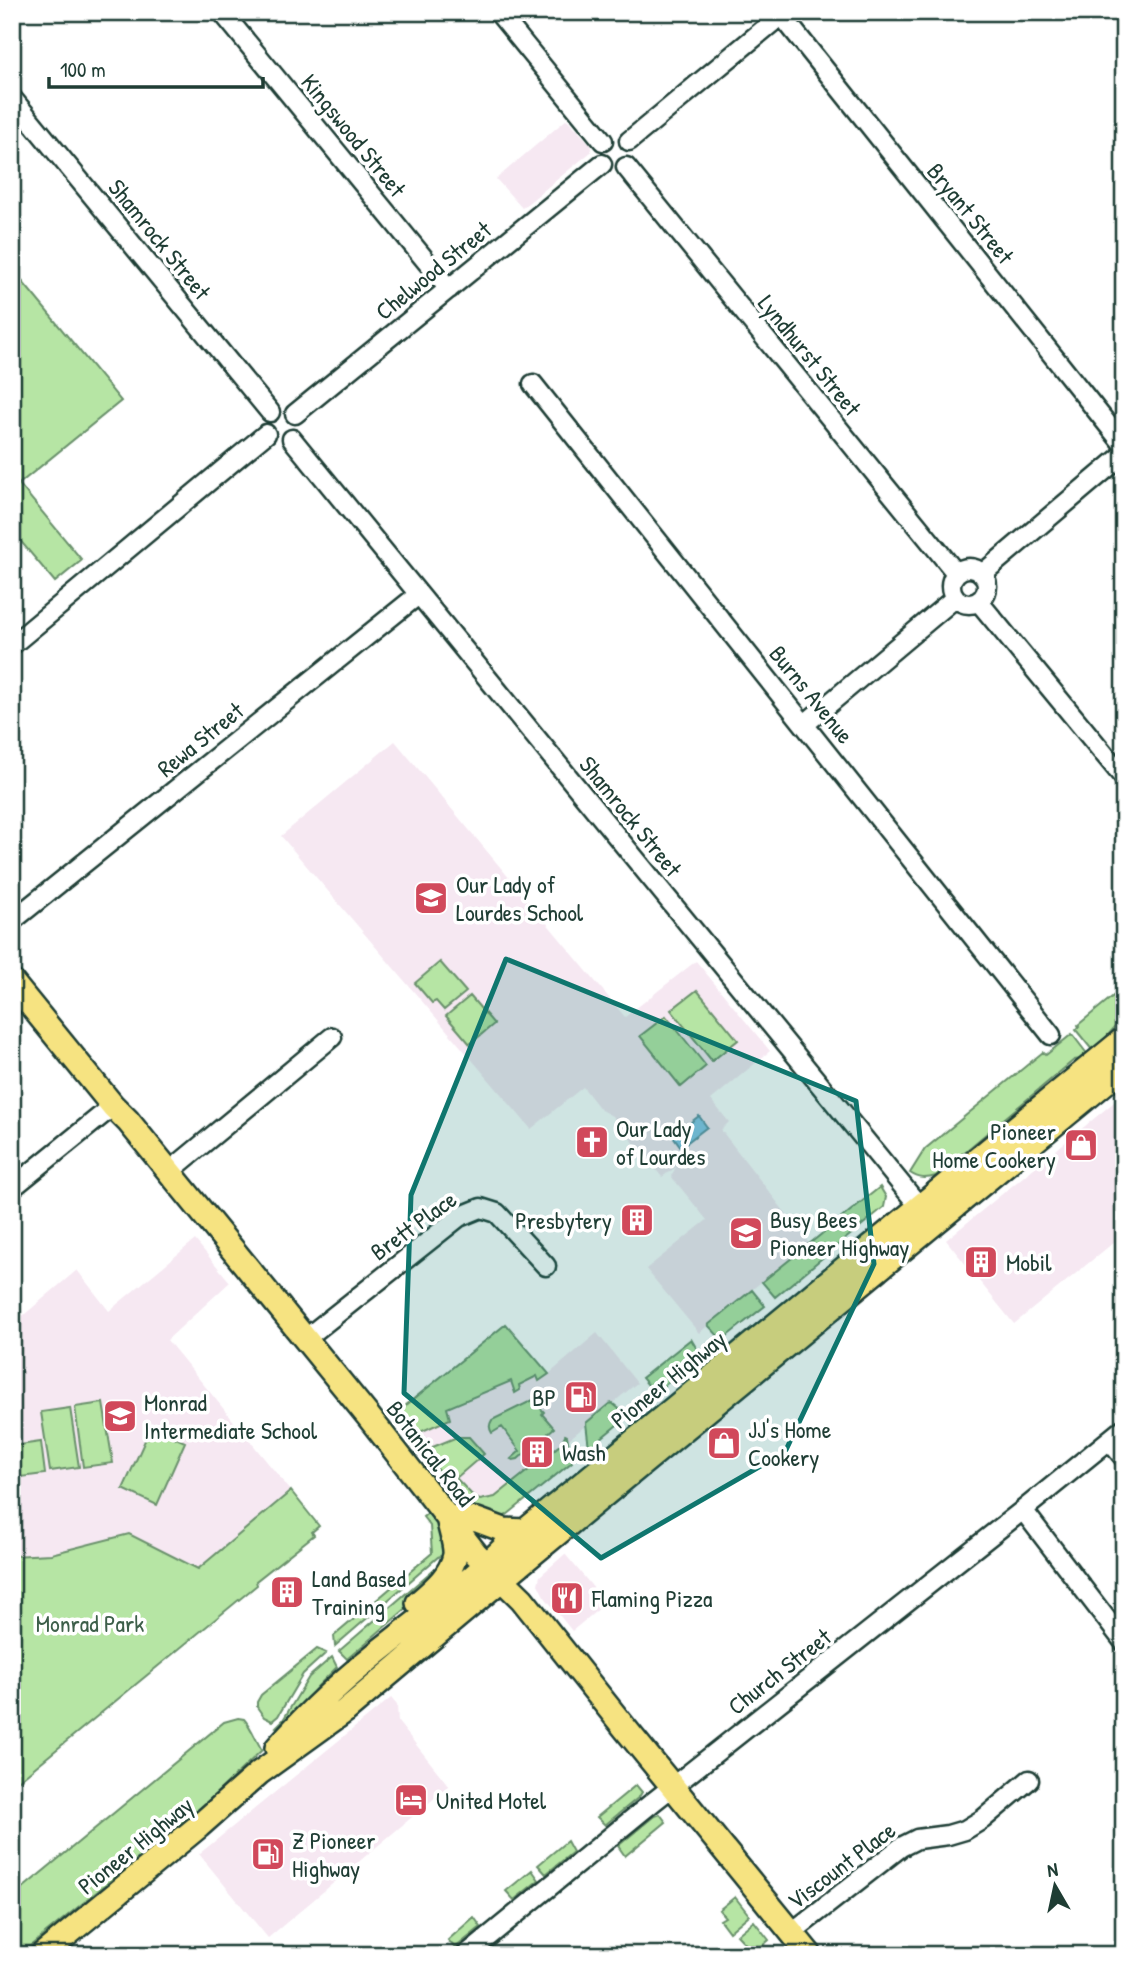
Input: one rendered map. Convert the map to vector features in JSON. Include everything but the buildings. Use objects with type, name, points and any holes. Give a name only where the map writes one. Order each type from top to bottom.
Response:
[{"type":"main road","name":"Botanical Road","points":[[12,982],[128,1121],[447,1517],[494,1572],[522,1599],[810,1955]]},
{"type":"main road","name":"Pioneer Highway","points":[[42,1955],[210,1818],[259,1773],[345,1711],[494,1572],[1073,1095],[1124,1039]]},
{"type":"main road","name":"Pioneer Highway","points":[[1073,1095],[1124,1067]]},
{"type":"main road","name":"Pioneer Highway","points":[[259,1773],[303,1719],[351,1675],[494,1572],[504,1548],[926,1215]]},
{"type":"main road","points":[[303,1719],[339,1671],[440,1584],[455,1553],[447,1517],[477,1520],[504,1530],[525,1531]]},
{"type":"street","name":"Kingswood Street","points":[[222,12],[449,289]]},
{"type":"street","points":[[498,12],[603,141]]},
{"type":"street","points":[[629,141],[782,13]]},
{"type":"street","name":"Bryant Street","points":[[782,13],[1124,445]]},
{"type":"street","name":"Shamrock Street","points":[[12,98],[270,412]]},
{"type":"street","points":[[611,136],[621,136],[629,141],[633,150],[632,160],[626,167],[618,171],[609,170],[602,164],[598,157],[603,141],[611,136]]},
{"type":"street","name":"Chelwood Street","points":[[295,414],[602,164]]},
{"type":"street","name":"Lyndhurst Street","points":[[626,167],[956,573]]},
{"type":"street","name":"Burns Avenue","points":[[533,384],[1051,1035]]},
{"type":"street","points":[[282,407],[295,414],[299,423],[298,432],[292,439],[278,442],[271,440],[266,434],[264,420],[270,412],[282,407]]},
{"type":"street","points":[[12,645],[266,434]]},
{"type":"street","name":"Shamrock Street","points":[[292,439],[926,1215]]},
{"type":"street","points":[[982,574],[1124,454]]},
{"type":"street","points":[[969,568],[982,574],[987,583],[986,593],[979,601],[966,604],[955,598],[951,581],[956,573],[969,568]]},
{"type":"street","name":"Rewa Street","points":[[12,920],[418,595]]},
{"type":"street","points":[[805,724],[955,598]]},
{"type":"street","points":[[979,601],[1124,778]]},
{"type":"street","points":[[169,1172],[332,1037]]},
{"type":"street","points":[[12,1188],[113,1106]]},
{"type":"street","name":"Brett Place","points":[[305,1339],[459,1217],[481,1208],[497,1213],[546,1266]]},
{"type":"street","name":"Church Street","points":[[466,1955],[672,1787],[1124,1428]]},
{"type":"street","points":[[1110,1440],[1124,1458]]},
{"type":"street","points":[[1023,1510],[1124,1642]]},
{"type":"street","name":"Viscount Place","points":[[792,1933],[901,1847],[917,1839],[965,1830],[983,1819],[1029,1780]]},
{"type":"highlighted area","points":[[506,959],[856,1101],[874,1264],[785,1452],[601,1558],[404,1393],[411,1195]]},
{"type":"shaded area","points":[[567,119],[591,145],[591,152],[522,208],[496,179]]},
{"type":"shaded area","name":"Our Lady of Lourdes School","points":[[395,741],[625,1017],[696,961],[770,1051],[711,1100],[729,1122],[721,1130],[809,1243],[699,1333],[646,1269],[707,1220],[671,1176],[676,1167],[662,1177],[612,1116],[601,1110],[583,1087],[531,1129],[281,836]]},
{"type":"shaded area","points":[[1124,1094],[1124,1234],[1014,1324],[946,1240]]},
{"type":"shaded area","name":"Monrad Intermediate School","points":[[195,1240],[230,1282],[167,1340],[291,1491],[198,1569],[129,1534],[51,1554],[12,1556],[12,1325],[77,1270],[109,1311]]},
{"type":"shaded area","points":[[506,1324],[549,1374],[597,1333],[637,1383],[486,1505],[461,1494],[395,1415]]},
{"type":"shaded area","points":[[565,1554],[606,1603],[572,1631],[544,1596],[538,1584],[540,1576]]},
{"type":"shaded area","points":[[391,1698],[397,1705],[398,1722],[449,1786],[268,1938],[199,1854]]},
{"type":"green space","points":[[12,269],[121,401],[19,484],[82,560],[55,582],[12,531]]},
{"type":"green space","points":[[440,962],[466,992],[444,1010],[436,1001],[432,1003],[415,983]]},
{"type":"green space","points":[[1124,987],[1124,1018],[1093,1051],[1076,1030],[1078,1025]]},
{"type":"green space","points":[[697,990],[738,1040],[712,1061],[671,1010]]},
{"type":"green space","points":[[470,996],[494,1024],[470,1044],[446,1016]]},
{"type":"green space","points":[[666,1016],[706,1066],[681,1087],[640,1036]]},
{"type":"green space","points":[[1072,1034],[1088,1055],[1074,1060],[936,1176],[923,1178],[910,1173],[925,1149],[1043,1052],[1046,1055]]},
{"type":"green space","points":[[880,1187],[886,1197],[884,1207],[775,1297],[762,1282]]},
{"type":"green space","points":[[752,1290],[765,1306],[722,1340],[708,1325]]},
{"type":"green space","points":[[506,1324],[549,1374],[539,1381],[537,1376],[519,1385],[520,1390],[515,1393],[511,1381],[447,1408],[450,1419],[411,1436],[394,1415]]},
{"type":"green space","points":[[691,1339],[701,1356],[655,1393],[642,1378]]},
{"type":"green space","points":[[533,1400],[554,1428],[518,1459],[513,1460],[511,1459],[520,1451],[502,1427],[492,1433],[490,1423]]},
{"type":"green space","points":[[103,1403],[113,1463],[83,1467],[75,1407]]},
{"type":"green space","points":[[612,1403],[628,1416],[589,1448],[586,1423]]},
{"type":"green space","points":[[70,1408],[79,1467],[50,1471],[41,1412]]},
{"type":"green space","points":[[151,1427],[185,1442],[157,1505],[123,1489]]},
{"type":"green space","points":[[565,1435],[572,1462],[500,1518],[476,1508],[466,1500],[423,1451],[457,1437],[469,1437],[484,1454],[456,1478],[480,1500],[495,1497],[561,1444]]},
{"type":"green space","points":[[41,1442],[45,1474],[12,1478],[12,1446]]},
{"type":"green space","name":"Monrad Park","points":[[291,1491],[319,1526],[312,1532],[314,1535],[12,1786],[12,1556],[51,1554],[129,1534],[198,1569]]},
{"type":"green space","points":[[429,1512],[443,1533],[447,1554],[438,1557],[335,1646],[334,1636],[432,1553],[430,1526],[423,1517]]},
{"type":"green space","points":[[445,1563],[429,1589],[347,1659],[339,1651],[439,1565]]},
{"type":"green space","points":[[317,1649],[326,1653],[303,1674],[278,1716],[272,1721],[264,1717],[257,1707],[261,1695]]},
{"type":"green space","points":[[332,1657],[337,1667],[280,1729],[276,1727],[309,1677]]},
{"type":"green space","points":[[238,1718],[247,1722],[262,1750],[204,1805],[19,1955],[12,1955],[12,1897],[224,1722]]},
{"type":"green space","points":[[636,1785],[642,1792],[639,1797],[605,1825],[597,1817]]},
{"type":"green space","points":[[660,1814],[666,1822],[625,1856],[618,1846]]},
{"type":"green space","points":[[567,1841],[573,1852],[546,1874],[538,1865]]},
{"type":"green space","points":[[532,1870],[539,1880],[514,1900],[506,1891]]},
{"type":"green space","points":[[735,1897],[749,1915],[729,1932],[720,1920],[725,1917],[719,1910]]},
{"type":"green space","points":[[474,1917],[481,1927],[455,1948],[448,1940]]},
{"type":"green space","points":[[754,1921],[769,1940],[754,1953],[737,1935]]},
{"type":"water","points":[[699,1116],[707,1127],[681,1147],[673,1136]]},
{"type":"place","name":"Our Lady of Lourdes School","points":[[431,898]]},
{"type":"place","name":"Our Lady of Lourdes","points":[[592,1142]]},
{"type":"place","name":"Pioneer Home Cookery","points":[[1081,1145]]},
{"type":"place","name":"Presbytery","points":[[637,1220]]},
{"type":"place","name":"Busy Bees Pioneer Highway","points":[[746,1233]]},
{"type":"place","name":"Mobil","points":[[981,1262]]},
{"type":"place","name":"BP","points":[[581,1397]]},
{"type":"place","name":"Monrad Intermediate School","points":[[120,1416]]},
{"type":"place","name":"JJ's Home Cookery","points":[[724,1443]]},
{"type":"place","name":"Wash","points":[[537,1452]]},
{"type":"place","name":"Land Based Training","points":[[287,1592]]},
{"type":"place","name":"Flaming Pizza","points":[[567,1598]]},
{"type":"place","name":"United Motel","points":[[411,1800]]},
{"type":"place","name":"Z Pioneer Highway","points":[[268,1854]]}]
